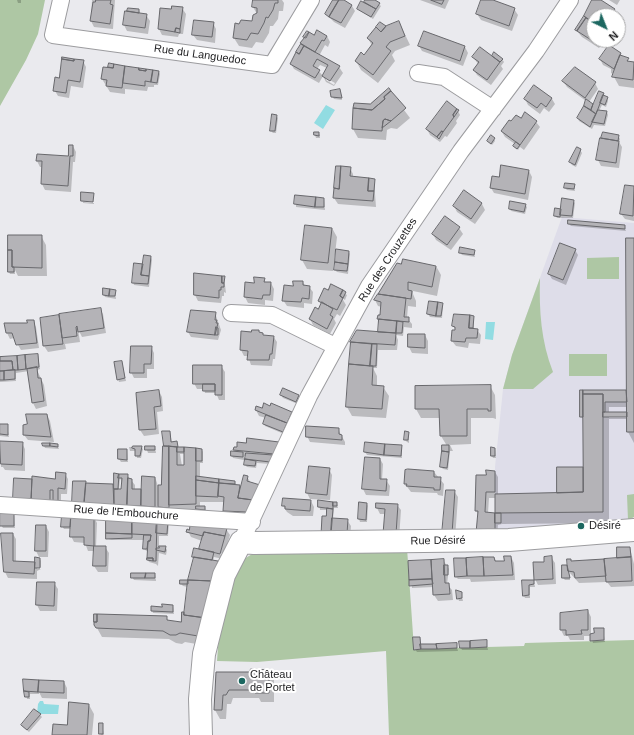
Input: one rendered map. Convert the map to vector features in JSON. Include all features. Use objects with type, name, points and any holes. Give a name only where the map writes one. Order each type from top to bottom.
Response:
[{"type":"street","name":"Rue du Languedoc","points":[[61,0],[53,35],[272,65],[311,0]]},
{"type":"street","name":"Rue des Crouzettes","points":[[241,542],[252,522],[309,396],[369,286],[461,151],[536,51],[570,0]]},
{"type":"street","points":[[418,73],[444,77],[493,109]]},
{"type":"street","points":[[231,313],[272,315],[336,346]]},
{"type":"street","name":"Rue de l'Embouchure","points":[[0,505],[252,522]]},
{"type":"street","name":"Rue Désiré","points":[[241,542],[509,540],[634,530]]},
{"type":"street","points":[[201,735],[200,699],[204,654],[224,575],[241,542]]},
{"type":"shaded area","points":[[562,217],[634,223],[634,517],[630,519],[495,532],[495,467],[503,389],[512,355]]},
{"type":"green space","points":[[0,0],[45,0],[38,34],[26,60],[0,106]]},
{"type":"green space","points":[[619,257],[619,279],[587,279],[587,258]]},
{"type":"green space","points":[[540,278],[540,302],[543,337],[553,372],[533,389],[503,389],[512,355]]},
{"type":"green space","points":[[569,354],[607,354],[607,376],[569,376]]},
{"type":"green space","points":[[634,494],[634,517],[628,520],[627,495]]},
{"type":"green space","points":[[407,548],[414,649],[524,646],[525,643],[634,640],[634,735],[389,735],[386,651],[257,662],[217,661],[221,606],[236,564],[257,551]]},
{"type":"water","points":[[326,105],[335,110],[323,129],[314,123]]},
{"type":"water","points":[[486,322],[495,322],[493,340],[485,339]]},
{"type":"water","points":[[40,701],[43,701],[44,704],[59,705],[58,714],[37,714],[38,704]]},
{"type":"building","points":[[96,0],[111,0],[110,4],[113,5],[110,24],[90,21],[93,2]]},
{"type":"building","points":[[253,0],[278,0],[278,3],[275,3],[273,10],[268,18],[266,17],[258,34],[251,33],[247,40],[233,38],[235,23],[239,24],[241,20],[252,21],[253,15],[257,13],[257,8],[252,7]]},
{"type":"building","points":[[333,0],[339,0],[329,17],[325,14]]},
{"type":"building","points":[[339,0],[344,0],[352,5],[341,23],[329,17]]},
{"type":"building","points":[[365,0],[375,0],[380,3],[376,9],[364,2]]},
{"type":"building","points":[[431,0],[444,0],[442,4]]},
{"type":"building","points":[[481,0],[493,0],[515,8],[509,26],[476,14]]},
{"type":"building","points":[[592,0],[601,0],[613,8],[588,8]]},
{"type":"building","points":[[361,1],[376,9],[371,17],[357,9]]},
{"type":"building","points":[[172,6],[183,7],[180,29],[176,28],[175,32],[158,29],[160,8],[171,9]]},
{"type":"building","points":[[128,8],[139,9],[139,13],[127,11]]},
{"type":"building","points":[[125,11],[147,14],[145,28],[123,25]]},
{"type":"building","points":[[584,16],[586,18],[577,31],[575,30]]},
{"type":"building","points":[[586,18],[586,37],[577,31]]},
{"type":"building","points":[[194,20],[214,22],[212,37],[192,35]]},
{"type":"building","points":[[399,21],[405,36],[390,42],[386,47],[391,51],[373,75],[355,61],[361,52],[364,55],[373,43],[367,38],[376,27],[381,32],[386,26]]},
{"type":"building","points":[[380,22],[386,26],[381,32],[376,27]]},
{"type":"building","points":[[176,28],[180,29],[180,33],[175,32]]},
{"type":"building","points":[[317,30],[327,36],[324,41],[322,40],[315,52],[300,43],[309,32],[314,35]]},
{"type":"building","points":[[307,31],[309,32],[306,38],[303,37]]},
{"type":"building","points":[[424,31],[465,46],[460,61],[418,46]]},
{"type":"building","points":[[301,44],[304,46],[299,54],[296,52]]},
{"type":"building","points":[[304,46],[340,66],[330,81],[322,76],[328,65],[317,59],[313,66],[320,70],[315,78],[290,64],[296,52],[299,54]]},
{"type":"building","points":[[480,47],[500,62],[487,80],[473,70],[479,62],[472,57]]},
{"type":"building","points":[[607,48],[614,48],[621,53],[614,69],[599,59]]},
{"type":"building","points":[[494,52],[503,59],[500,62],[492,56]]},
{"type":"building","points":[[620,55],[629,58],[627,61],[634,62],[633,80],[612,77]]},
{"type":"building","points":[[62,57],[74,59],[74,61],[62,59]]},
{"type":"building","points":[[62,59],[74,61],[74,59],[84,60],[80,82],[68,80],[66,93],[53,91],[55,77],[59,78]]},
{"type":"building","points":[[109,63],[114,64],[113,68],[108,67]]},
{"type":"building","points":[[114,64],[125,66],[122,88],[106,86],[107,80],[101,79],[103,67],[113,68]]},
{"type":"building","points":[[125,66],[139,68],[139,70],[146,71],[146,69],[153,70],[151,82],[145,81],[145,86],[123,83]]},
{"type":"building","points":[[575,67],[596,82],[585,98],[562,81]]},
{"type":"building","points":[[139,68],[146,69],[146,71],[139,70]]},
{"type":"building","points":[[153,70],[159,71],[157,83],[151,82]]},
{"type":"building","points":[[534,85],[552,98],[546,107],[541,103],[537,108],[524,99]]},
{"type":"building","points":[[389,88],[391,91],[384,97],[385,99],[372,110],[353,108],[354,103],[370,104]]},
{"type":"building","points":[[340,89],[342,98],[331,97],[330,91]]},
{"type":"building","points":[[391,91],[406,108],[391,121],[385,119],[383,121],[382,131],[352,129],[353,108],[372,110],[385,99],[384,97]]},
{"type":"building","points":[[599,91],[604,93],[596,114],[591,110]]},
{"type":"building","points":[[603,95],[608,97],[605,105],[600,103]]},
{"type":"building","points":[[586,99],[593,104],[591,110],[584,106]]},
{"type":"building","points":[[447,101],[457,109],[453,115],[454,117],[443,132],[442,131],[437,137],[426,129]]},
{"type":"building","points":[[584,106],[596,114],[590,127],[577,118]]},
{"type":"building","points":[[457,109],[459,110],[454,117],[453,115]]},
{"type":"building","points":[[598,110],[607,111],[604,124],[592,122]]},
{"type":"building","points":[[525,112],[537,121],[520,145],[501,131],[509,120],[511,121],[516,115],[521,118]]},
{"type":"building","points":[[272,114],[277,115],[275,131],[270,131]]},
{"type":"building","points":[[385,119],[391,121],[382,128],[383,121]]},
{"type":"building","points":[[442,131],[443,132],[439,139],[437,137]]},
{"type":"building","points":[[314,132],[319,132],[319,136],[314,135]]},
{"type":"building","points":[[603,132],[619,135],[618,141],[601,138]]},
{"type":"building","points":[[491,135],[495,138],[491,144],[487,141]]},
{"type":"building","points":[[600,138],[619,141],[616,163],[596,160]]},
{"type":"building","points":[[516,142],[520,145],[517,149],[513,146]]},
{"type":"building","points":[[69,145],[73,145],[73,156],[70,156],[68,186],[41,184],[42,161],[36,161],[37,154],[68,156]]},
{"type":"building","points":[[577,147],[581,149],[575,165],[569,162]]},
{"type":"building","points":[[501,165],[529,170],[525,194],[490,188],[492,176],[499,177]]},
{"type":"building","points":[[336,166],[341,166],[339,189],[334,188]]},
{"type":"building","points":[[341,166],[351,167],[350,176],[369,178],[368,191],[374,191],[373,201],[333,198],[334,188],[339,189]]},
{"type":"building","points":[[369,178],[375,179],[374,191],[368,191]]},
{"type":"building","points":[[565,183],[575,184],[574,189],[564,188]]},
{"type":"building","points":[[625,185],[634,186],[633,216],[620,214]]},
{"type":"building","points":[[464,190],[482,203],[471,219],[453,206]]},
{"type":"building","points":[[81,192],[94,193],[93,202],[81,201]]},
{"type":"building","points":[[295,195],[316,197],[315,207],[294,204]]},
{"type":"building","points":[[316,197],[324,198],[324,207],[315,207]]},
{"type":"building","points":[[562,198],[574,200],[572,216],[560,215]]},
{"type":"building","points":[[510,201],[526,204],[524,212],[509,209]]},
{"type":"building","points":[[555,208],[561,209],[560,217],[554,216]]},
{"type":"building","points":[[445,216],[460,227],[447,245],[432,234]]},
{"type":"building","points":[[568,220],[625,225],[625,229],[568,224]]},
{"type":"building","points":[[305,225],[332,228],[328,263],[301,260]]},
{"type":"building","points":[[8,235],[42,235],[42,268],[12,267],[12,250],[8,250]]},
{"type":"building","points":[[626,238],[634,238],[634,432],[627,432]]},
{"type":"building","points":[[560,243],[576,249],[563,280],[548,274]]},
{"type":"building","points":[[460,247],[475,250],[474,255],[459,253]]},
{"type":"building","points":[[336,249],[349,251],[348,264],[335,262]]},
{"type":"building","points":[[8,250],[12,250],[12,267],[14,267],[14,272],[8,272]]},
{"type":"building","points":[[144,255],[151,256],[149,276],[141,275]]},
{"type":"building","points":[[403,259],[436,266],[432,287],[408,282],[408,290],[412,291],[411,299],[378,294],[397,263],[401,264]]},
{"type":"building","points":[[335,262],[348,264],[347,271],[334,270]]},
{"type":"building","points":[[134,263],[143,264],[141,275],[149,276],[148,284],[132,283]]},
{"type":"building","points":[[194,273],[222,276],[222,283],[224,283],[224,287],[221,287],[221,290],[219,290],[219,298],[194,295]]},
{"type":"building","points":[[222,276],[225,276],[224,283],[222,283]]},
{"type":"building","points":[[254,277],[265,278],[264,282],[271,282],[270,295],[263,295],[262,299],[244,297],[245,282],[254,283]]},
{"type":"building","points":[[293,281],[303,281],[303,285],[310,286],[309,299],[302,298],[301,302],[282,301],[284,285],[293,286]]},
{"type":"building","points":[[331,284],[343,290],[340,296],[343,298],[337,310],[318,301],[324,288],[328,290]]},
{"type":"building","points":[[103,288],[110,289],[109,296],[103,295]]},
{"type":"building","points":[[110,289],[116,290],[115,296],[109,296]]},
{"type":"building","points":[[343,290],[346,292],[343,298],[340,296]]},
{"type":"building","points":[[378,294],[406,298],[404,317],[409,317],[409,322],[377,319],[378,315],[380,315],[381,302],[374,300]]},
{"type":"building","points":[[429,301],[438,302],[436,316],[427,314]]},
{"type":"building","points":[[322,302],[333,309],[330,315],[333,317],[327,329],[309,319],[315,307],[318,309]]},
{"type":"building","points":[[438,302],[443,303],[441,316],[436,316]]},
{"type":"building","points":[[101,308],[104,328],[78,332],[77,326],[77,336],[62,338],[59,314]]},
{"type":"building","points":[[191,310],[216,312],[215,320],[217,320],[216,323],[218,323],[215,335],[187,332]]},
{"type":"building","points":[[454,314],[470,315],[469,328],[478,329],[477,338],[466,338],[465,342],[451,341],[452,330],[455,330],[455,327],[452,326]]},
{"type":"building","points":[[59,315],[63,344],[43,346],[40,318]]},
{"type":"building","points":[[470,315],[474,316],[473,328],[469,328]]},
{"type":"building","points":[[379,319],[397,321],[396,333],[378,332]]},
{"type":"building","points":[[27,320],[34,320],[37,343],[16,345],[12,333],[6,333],[4,323],[27,323]]},
{"type":"building","points":[[397,321],[403,322],[402,333],[396,333]]},
{"type":"building","points":[[216,327],[218,328],[218,335],[215,335]]},
{"type":"building","points":[[252,330],[259,330],[259,332],[263,333],[263,335],[274,336],[272,354],[270,354],[269,360],[247,360],[248,351],[240,350],[241,331],[251,332]]},
{"type":"building","points":[[357,330],[396,333],[395,345],[350,342]]},
{"type":"building","points":[[408,334],[425,334],[425,348],[408,347]]},
{"type":"building","points":[[351,342],[372,344],[370,366],[349,364]]},
{"type":"building","points":[[372,344],[377,344],[376,366],[370,366]]},
{"type":"building","points":[[131,346],[152,346],[151,364],[144,364],[144,373],[130,373]]},
{"type":"building","points":[[38,354],[39,367],[26,369],[25,355]]},
{"type":"building","points":[[25,355],[26,369],[18,370],[17,356]]},
{"type":"building","points":[[17,356],[18,370],[13,370],[12,361],[0,361],[0,357]]},
{"type":"building","points":[[0,361],[12,361],[13,370],[0,371]]},
{"type":"building","points":[[122,361],[125,378],[117,380],[114,362]]},
{"type":"building","points":[[349,364],[373,366],[372,385],[384,386],[382,409],[346,407]]},
{"type":"building","points":[[193,365],[222,365],[222,395],[215,395],[215,384],[193,384]]},
{"type":"building","points":[[37,367],[38,378],[41,378],[44,401],[32,403],[27,369]]},
{"type":"building","points":[[15,370],[15,379],[4,380],[4,371]]},
{"type":"building","points":[[0,371],[4,371],[4,380],[0,380]]},
{"type":"building","points":[[203,384],[215,384],[215,391],[203,391]]},
{"type":"building","points":[[491,385],[491,411],[488,411],[488,409],[467,409],[467,436],[440,436],[439,409],[415,409],[415,386]]},
{"type":"building","points":[[283,388],[299,395],[296,402],[280,395]]},
{"type":"building","points":[[159,390],[161,406],[154,407],[156,429],[139,430],[136,393]]},
{"type":"building","points":[[580,390],[583,390],[583,417],[580,417]]},
{"type":"building","points":[[583,390],[626,390],[627,402],[605,402],[605,412],[603,412],[603,394],[583,394]]},
{"type":"building","points":[[583,394],[603,394],[603,512],[495,513],[495,494],[583,492]]},
{"type":"building","points":[[264,403],[270,406],[271,403],[292,412],[287,423],[255,410],[256,406],[262,408]]},
{"type":"building","points":[[603,412],[627,412],[627,417],[603,417]]},
{"type":"building","points":[[26,414],[47,414],[51,437],[23,435],[23,425],[27,424]]},
{"type":"building","points":[[266,415],[287,423],[283,432],[263,424]]},
{"type":"building","points":[[0,424],[8,424],[8,435],[0,434]]},
{"type":"building","points":[[306,426],[339,428],[339,434],[342,435],[342,440],[306,437]]},
{"type":"building","points":[[162,431],[170,431],[171,442],[177,441],[178,447],[164,446]]},
{"type":"building","points":[[405,431],[409,432],[408,440],[404,440]]},
{"type":"building","points":[[247,438],[279,442],[274,454],[233,450],[234,447],[237,447],[237,442],[246,443]]},
{"type":"building","points":[[0,441],[23,442],[22,465],[1,464]]},
{"type":"building","points":[[365,442],[385,444],[384,455],[364,452]]},
{"type":"building","points":[[42,443],[50,443],[50,446],[43,446]]},
{"type":"building","points":[[50,443],[58,444],[58,447],[50,446]]},
{"type":"building","points":[[385,444],[402,445],[401,456],[384,455]]},
{"type":"building","points":[[442,445],[449,445],[449,452],[442,451]]},
{"type":"building","points":[[133,446],[142,446],[140,456],[135,456],[135,449],[132,448]]},
{"type":"building","points":[[145,446],[155,446],[155,450],[145,450]]},
{"type":"building","points":[[163,446],[169,446],[169,508],[158,507],[158,485],[161,485]]},
{"type":"building","points":[[169,446],[177,447],[177,465],[184,465],[184,447],[196,448],[196,504],[169,505]]},
{"type":"building","points":[[177,447],[184,447],[184,452],[177,452]]},
{"type":"building","points":[[491,447],[495,448],[495,456],[491,456]]},
{"type":"building","points":[[196,448],[202,449],[202,461],[196,461]]},
{"type":"building","points":[[118,449],[127,449],[127,460],[118,459]]},
{"type":"building","points":[[231,451],[243,452],[243,457],[231,456]]},
{"type":"building","points":[[442,451],[449,452],[447,468],[440,467]]},
{"type":"building","points":[[246,453],[273,455],[270,462],[245,459]]},
{"type":"building","points":[[365,457],[380,458],[380,479],[387,479],[386,491],[362,489]]},
{"type":"building","points":[[245,459],[256,461],[255,466],[244,465]]},
{"type":"building","points":[[309,466],[330,468],[327,495],[306,493]]},
{"type":"building","points":[[557,467],[583,467],[583,492],[557,493]]},
{"type":"building","points":[[405,470],[434,471],[434,477],[441,477],[440,490],[434,490],[434,488],[406,486],[407,484],[404,484]]},
{"type":"building","points":[[486,470],[495,471],[495,492],[486,492],[485,512],[495,513],[495,532],[476,533],[478,511],[475,511],[476,475],[486,475]]},
{"type":"building","points":[[56,472],[66,473],[65,489],[58,488],[58,502],[53,502],[53,490],[50,490],[50,502],[31,501],[32,476],[55,479]]},
{"type":"building","points":[[114,473],[119,474],[118,489],[114,489]]},
{"type":"building","points":[[119,474],[128,474],[127,506],[114,506],[114,489],[121,489],[122,478],[118,478]]},
{"type":"building","points":[[244,475],[248,476],[247,481],[260,485],[253,500],[238,498]]},
{"type":"building","points":[[142,476],[155,477],[155,507],[141,506]]},
{"type":"building","points":[[196,476],[219,479],[219,483],[196,480]]},
{"type":"building","points":[[14,478],[32,479],[31,501],[13,499]]},
{"type":"building","points":[[128,478],[132,479],[132,489],[141,489],[141,506],[127,506]]},
{"type":"building","points":[[219,479],[235,481],[235,484],[219,483]]},
{"type":"building","points":[[196,480],[219,483],[218,497],[196,496]]},
{"type":"building","points":[[73,481],[86,481],[84,505],[72,504]]},
{"type":"building","points":[[86,483],[113,484],[114,506],[84,505]]},
{"type":"building","points":[[219,483],[240,485],[238,498],[253,500],[246,512],[223,511],[224,497],[218,496]]},
{"type":"building","points":[[446,490],[455,490],[452,534],[442,534]]},
{"type":"building","points":[[283,498],[311,500],[310,511],[285,509],[285,506],[282,506]]},
{"type":"building","points":[[318,500],[333,502],[333,509],[318,507]]},
{"type":"building","points":[[333,502],[337,502],[337,506],[333,506]]},
{"type":"building","points":[[359,502],[367,503],[366,520],[358,519]]},
{"type":"building","points":[[376,503],[398,504],[396,534],[383,534],[385,509],[376,508]]},
{"type":"building","points":[[196,506],[205,506],[205,510],[196,509]]},
{"type":"building","points":[[327,508],[333,509],[331,534],[321,535],[322,516],[326,516]]},
{"type":"building","points":[[0,512],[14,513],[14,526],[0,526]]},
{"type":"building","points":[[495,513],[501,513],[501,523],[495,523]]},
{"type":"building","points":[[62,515],[71,515],[70,527],[61,527]]},
{"type":"building","points":[[71,515],[94,516],[94,546],[84,545],[84,537],[70,537]]},
{"type":"building","points":[[106,517],[132,518],[132,534],[106,533]]},
{"type":"building","points":[[132,518],[157,519],[156,561],[153,561],[153,558],[147,558],[148,541],[150,541],[151,535],[132,534]]},
{"type":"building","points":[[332,518],[348,519],[347,534],[331,534]]},
{"type":"building","points":[[157,519],[168,520],[167,534],[156,533]]},
{"type":"building","points":[[191,521],[227,528],[225,536],[204,532],[203,536],[186,532],[187,529],[189,530]]},
{"type":"building","points":[[36,525],[46,525],[46,551],[35,551]]},
{"type":"building","points":[[204,532],[225,536],[220,554],[199,549]]},
{"type":"building","points":[[1,533],[13,533],[13,561],[35,562],[34,574],[4,572]]},
{"type":"building","points":[[106,533],[132,534],[132,538],[106,539]]},
{"type":"building","points":[[144,535],[151,535],[150,541],[148,541],[147,549],[143,549]]},
{"type":"building","points":[[94,546],[106,546],[106,566],[93,566]]},
{"type":"building","points":[[159,546],[166,546],[165,552],[156,550]]},
{"type":"building","points":[[617,547],[630,547],[631,557],[617,558]]},
{"type":"building","points":[[194,548],[214,552],[212,560],[192,557]]},
{"type":"building","points":[[504,556],[511,556],[513,575],[484,576],[483,557],[494,557],[495,561],[504,561]]},
{"type":"building","points":[[552,556],[553,579],[534,580],[533,562],[544,562],[544,557]]},
{"type":"building","points":[[35,557],[40,558],[40,568],[35,568]]},
{"type":"building","points":[[194,557],[218,561],[212,581],[188,580]]},
{"type":"building","points":[[483,557],[484,576],[467,576],[466,558]]},
{"type":"building","points":[[631,557],[632,581],[606,582],[604,559]]},
{"type":"building","points":[[147,558],[153,558],[153,561],[147,560]]},
{"type":"building","points":[[454,558],[466,558],[467,576],[455,577]]},
{"type":"building","points":[[444,559],[445,583],[449,583],[450,594],[433,595],[431,560]]},
{"type":"building","points":[[567,559],[571,559],[571,561],[604,559],[606,576],[575,578],[574,572],[568,571]]},
{"type":"building","points":[[431,560],[432,579],[409,580],[408,561]]},
{"type":"building","points":[[444,565],[448,565],[448,575],[444,575]]},
{"type":"building","points":[[562,565],[567,565],[570,578],[562,578]]},
{"type":"building","points":[[131,573],[146,573],[145,578],[131,578]]},
{"type":"building","points":[[146,573],[155,573],[155,578],[145,578]]},
{"type":"building","points":[[432,579],[433,584],[409,586],[409,580]]},
{"type":"building","points":[[180,580],[188,580],[188,584],[180,584]]},
{"type":"building","points":[[188,580],[212,581],[206,618],[184,615]]},
{"type":"building","points":[[522,580],[534,580],[534,584],[529,585],[529,595],[523,596]]},
{"type":"building","points":[[37,582],[55,582],[54,606],[36,605]]},
{"type":"building","points":[[456,590],[462,592],[462,598],[457,599]]},
{"type":"building","points":[[162,604],[173,605],[173,612],[151,611],[151,606],[162,607]]},
{"type":"building","points":[[588,610],[588,630],[581,630],[582,634],[566,635],[566,630],[560,630],[560,613]]},
{"type":"building","points":[[182,612],[184,612],[184,615],[206,618],[204,637],[180,633],[170,635],[163,631],[96,628],[94,625],[94,622],[97,622],[97,614],[167,616],[167,620],[181,622]]},
{"type":"building","points":[[94,614],[97,614],[97,622],[94,622]]},
{"type":"building","points":[[594,628],[604,628],[604,640],[590,641],[590,634],[594,633]]},
{"type":"building","points":[[413,637],[420,637],[421,649],[414,650]]},
{"type":"building","points":[[487,640],[487,647],[470,648],[470,641]]},
{"type":"building","points":[[459,641],[470,641],[470,648],[460,648]]},
{"type":"building","points":[[457,643],[457,648],[437,649],[436,644]]},
{"type":"building","points":[[420,644],[436,644],[437,649],[421,649]]},
{"type":"building","name":"Château de Portet","points":[[251,669],[269,670],[269,693],[255,693],[255,690],[229,690],[226,695],[223,695],[222,710],[214,710],[216,672],[249,672]]},
{"type":"building","points":[[23,679],[39,680],[38,692],[24,691]]},
{"type":"building","points":[[39,680],[64,681],[64,693],[38,692]]},
{"type":"building","points":[[24,691],[29,692],[29,697],[25,697]]},
{"type":"building","points":[[69,702],[89,704],[87,735],[52,735],[53,724],[67,725]]},
{"type":"building","points":[[34,709],[41,714],[27,730],[21,725]]},
{"type":"building","points":[[99,723],[103,723],[103,734],[99,734]]},
{"type":"place","name":"Désiré","points":[[581,526]]},
{"type":"place","name":"Château de Portet","points":[[242,681]]}]
